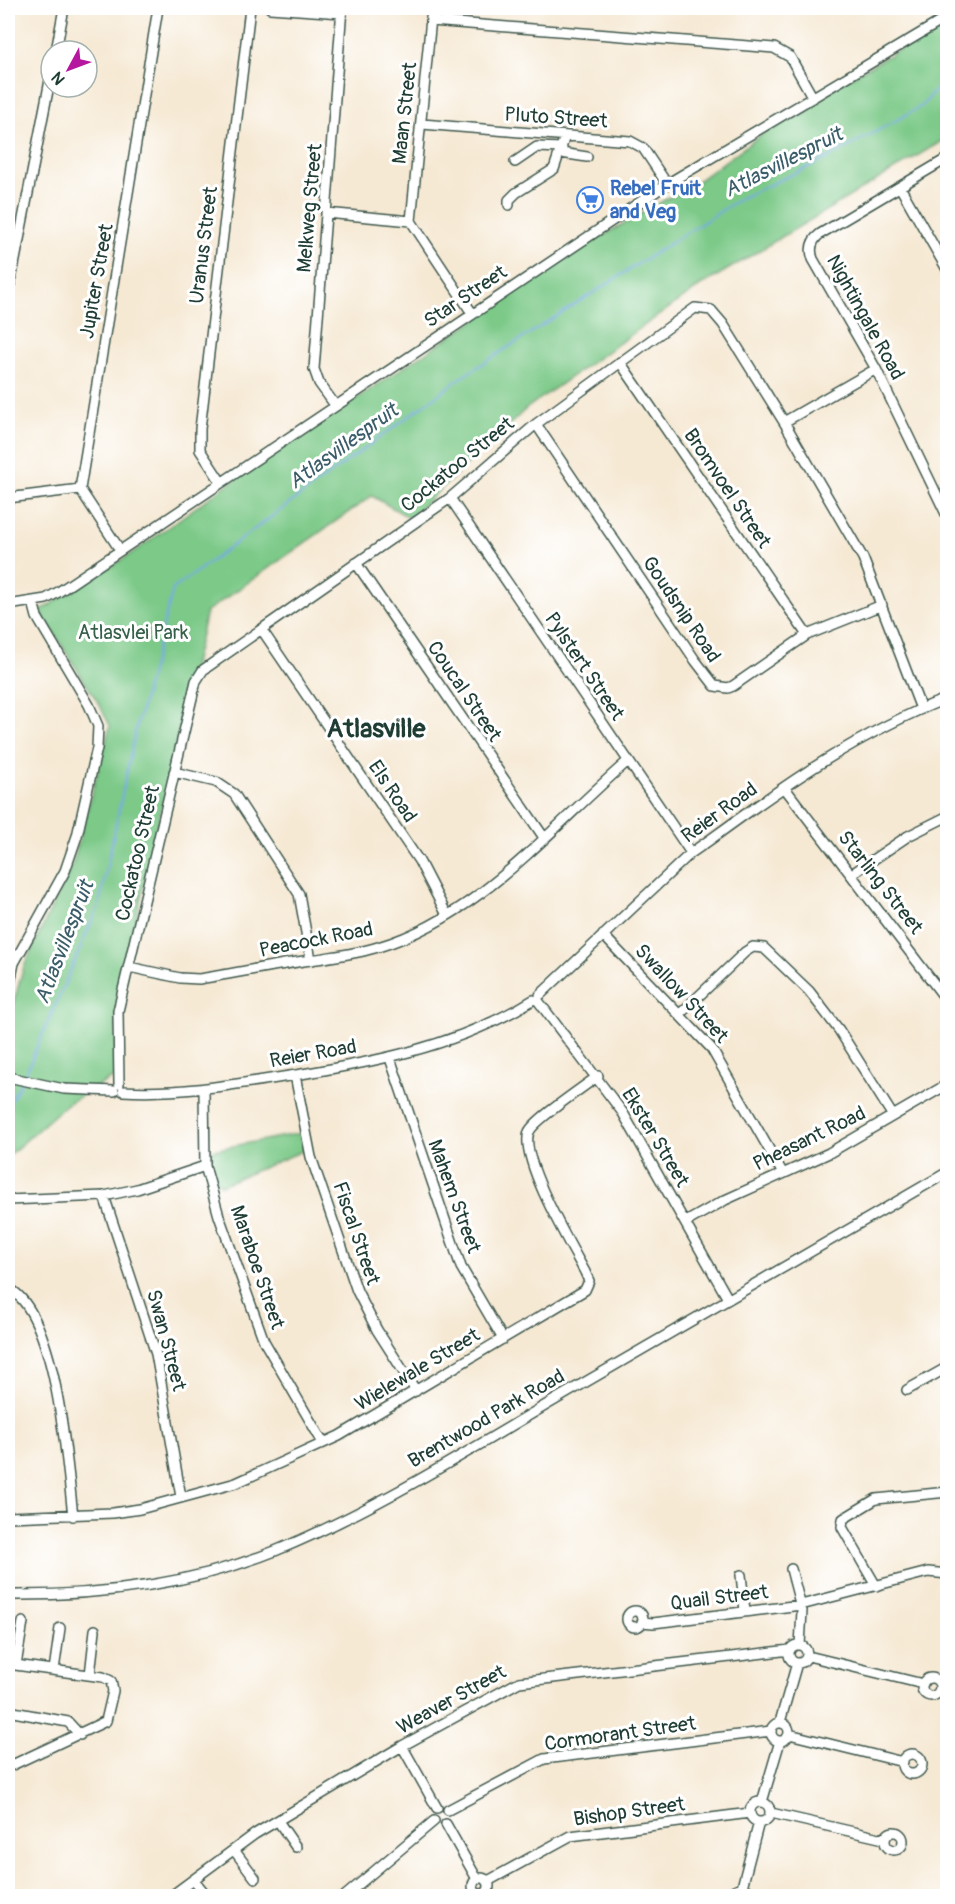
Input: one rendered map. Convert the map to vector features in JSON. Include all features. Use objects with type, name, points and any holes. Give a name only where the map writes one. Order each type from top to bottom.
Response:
[{"type":"street","points":[[58,39],[64,8]]},
{"type":"street","name":"Jupiter Street","points":[[80,489],[158,8]]},
{"type":"street","name":"Uranus Street","points":[[221,482],[200,450],[200,429],[250,8]]},
{"type":"street","points":[[270,8],[342,10]]},
{"type":"street","name":"Maan Street","points":[[411,222],[432,8]]},
{"type":"street","name":"Melkweg Street","points":[[335,405],[319,383],[314,369],[342,10]]},
{"type":"street","name":"Star Street","points":[[8,605],[33,602],[60,591],[667,184],[948,17]]},
{"type":"street","points":[[431,21],[774,48],[790,57],[813,98]]},
{"type":"street","points":[[8,296],[46,99]]},
{"type":"street","name":"Pluto Street","points":[[422,124],[634,142],[643,148],[667,184]]},
{"type":"street","points":[[509,205],[509,200],[516,193],[554,169],[565,136]]},
{"type":"street","points":[[515,162],[537,147],[587,157]]},
{"type":"street","name":"Nightingale Road","points":[[948,158],[818,236],[811,249],[813,258],[876,369],[948,518]]},
{"type":"street","points":[[900,187],[948,271]]},
{"type":"street","points":[[327,213],[411,222],[472,313]]},
{"type":"street","name":"Cockatoo Street","points":[[119,1089],[118,1011],[196,681],[214,661],[450,498],[536,424],[692,310],[708,308],[723,324],[784,422],[863,558],[921,709]]},
{"type":"street","name":"Bromvoel Street","points":[[620,362],[807,635]]},
{"type":"street","points":[[784,422],[876,369]]},
{"type":"street","name":"Goudsnip Road","points":[[536,424],[712,683],[723,688],[733,686],[807,635],[882,605]]},
{"type":"street","points":[[8,498],[80,489],[120,550]]},
{"type":"street","name":"Pylstert Street","points":[[450,498],[691,853]]},
{"type":"street","name":"Coucal Street","points":[[356,563],[544,839]]},
{"type":"street","points":[[8,993],[11,963],[65,871],[76,836],[97,748],[98,726],[37,617],[33,602]]},
{"type":"street","name":"Els Road","points":[[262,630],[419,861],[447,915]]},
{"type":"street","name":"Reier Road","points":[[12,1078],[64,1089],[204,1090],[390,1058],[484,1028],[537,999],[691,853],[854,741],[948,698]]},
{"type":"street","name":"Peacock Road","points":[[129,967],[180,978],[199,978],[379,947],[447,915],[477,896],[544,839],[628,761]]},
{"type":"street","points":[[174,772],[216,782],[234,794],[299,894],[311,960]]},
{"type":"street","name":"Starling Street","points":[[784,787],[948,1002]]},
{"type":"street","points":[[852,874],[908,836],[948,816]]},
{"type":"street","name":"Swallow Street","points":[[603,934],[711,1048],[782,1172]]},
{"type":"street","points":[[680,1014],[745,952],[753,947],[764,948],[809,991],[839,1030],[893,1116]]},
{"type":"street","name":"Ekster Street","points":[[537,999],[598,1076],[623,1113],[728,1299]]},
{"type":"street","name":"Mahem Street","points":[[390,1058],[437,1204],[461,1268],[503,1339]]},
{"type":"street","name":"Fiscal Street","points":[[296,1075],[311,1157],[357,1291],[377,1330],[416,1391]]},
{"type":"street","name":"Wielewale Street","points":[[8,1517],[73,1516],[131,1510],[236,1483],[339,1436],[585,1290],[589,1281],[556,1219],[527,1144],[533,1125],[598,1076]]},
{"type":"street","name":"Pheasant Road","points":[[686,1222],[782,1172],[829,1153],[948,1084]]},
{"type":"street","name":"Maraboe Street","points":[[204,1090],[205,1166],[219,1216],[264,1341],[323,1443]]},
{"type":"street","points":[[8,1200],[104,1196],[137,1189],[205,1166]]},
{"type":"street","name":"Brentwood Park Road","points":[[8,1595],[85,1594],[171,1581],[273,1551],[365,1508],[948,1172]]},
{"type":"street","name":"Swan Street","points":[[104,1196],[156,1354],[181,1497]]},
{"type":"street","points":[[8,1288],[25,1301],[35,1320],[52,1375],[63,1427],[73,1516]]},
{"type":"street","points":[[907,1390],[948,1367]]},
{"type":"street","points":[[876,1586],[842,1527],[843,1519],[876,1499],[948,1492]]},
{"type":"street","name":"Quail Street","points":[[791,1569],[801,1605]]},
{"type":"street","name":"Quail Street","points":[[642,1622],[801,1605],[934,1571],[948,1574]]},
{"type":"street","points":[[741,1575],[745,1611]]},
{"type":"street","points":[[797,1664],[790,1658],[803,1621],[801,1605]]},
{"type":"street","points":[[8,1767],[95,1728],[109,1716],[113,1691],[111,1681],[90,1675],[12,1665],[23,1622]]},
{"type":"street","points":[[54,1670],[60,1628]]},
{"type":"street","points":[[90,1675],[95,1630]]},
{"type":"street","points":[[795,1647],[807,1650],[808,1656],[805,1661],[797,1664]]},
{"type":"street","name":"Weaver Street","points":[[171,1896],[255,1834],[402,1746],[519,1682],[795,1647]]},
{"type":"street","points":[[808,1656],[923,1684]]},
{"type":"street","points":[[780,1722],[788,1726],[789,1734],[786,1739],[780,1741],[775,1739],[771,1731],[775,1724],[780,1722],[797,1664]]},
{"type":"street","points":[[8,1711],[68,1722],[80,1735]]},
{"type":"street","name":"Cormorant Street","points":[[448,1810],[544,1759],[771,1731]]},
{"type":"street","points":[[789,1734],[903,1762]]},
{"type":"street","points":[[762,1802],[780,1741]]},
{"type":"street","points":[[402,1746],[437,1808]]},
{"type":"street","points":[[762,1802],[767,1804],[771,1813],[765,1821],[759,1822],[752,1818],[750,1813],[752,1806],[762,1802]]},
{"type":"street","points":[[434,1821],[432,1814],[437,1808],[444,1807],[448,1810],[450,1817],[446,1824]]},
{"type":"street","name":"Bishop Street","points":[[488,1881],[570,1836],[750,1813]]},
{"type":"street","points":[[771,1813],[884,1839]]},
{"type":"street","points":[[278,1821],[296,1847]]},
{"type":"street","points":[[434,1821],[446,1824],[477,1879]]},
{"type":"street","points":[[345,1896],[434,1821]]},
{"type":"street","points":[[742,1887],[759,1822]]},
{"type":"street","points":[[234,1850],[255,1878]]},
{"type":"street","points":[[477,1879],[488,1881],[489,1888],[485,1895],[471,1894],[473,1884],[477,1879]]},
{"type":"street","points":[[194,1880],[207,1896]]},
{"type":"street","points":[[729,1896],[734,1890],[742,1887],[748,1890],[750,1896],[767,1896]]},
{"type":"green space","name":"Atlasvlei Park","points":[[947,22],[947,138],[702,285],[527,408],[410,518],[372,496],[206,612],[116,1007],[116,1076],[67,1104],[8,1156],[8,1022],[24,966],[73,863],[110,726],[99,704],[40,611],[134,552],[218,491],[479,317],[547,268],[699,180],[801,106]]},
{"type":"green space","points":[[300,1133],[305,1150],[222,1185],[214,1180],[210,1153],[213,1150]]},
{"type":"waterway","name":"Atlasvillespruit","points":[[24,1077],[99,905],[135,733],[173,589],[465,375],[741,198],[832,156],[922,106],[948,75]]},
{"type":"waterway","name":"Atlasvillespruit","points":[[8,1107],[21,1082]]},
{"type":"place","name":"Rebel Fruit and Veg","points":[[590,200]]},
{"type":"district","name":"Atlasville","points":[[376,728]]}]
